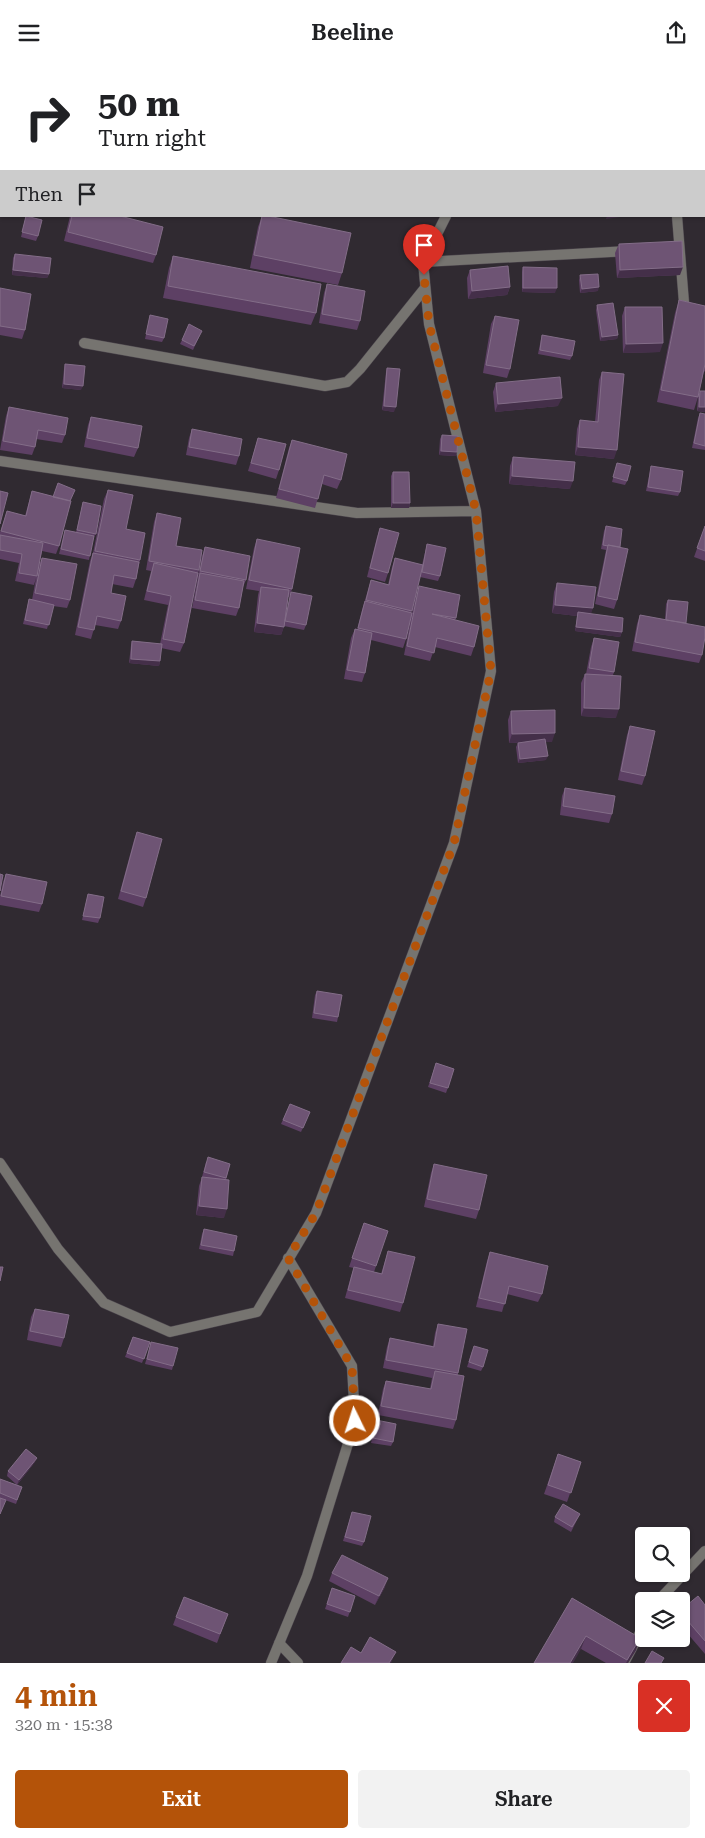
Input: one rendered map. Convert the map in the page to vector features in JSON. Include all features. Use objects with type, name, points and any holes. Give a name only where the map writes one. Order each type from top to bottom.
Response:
[{"type":"street","points":[[0,1163],[58,1249],[104,1303],[170,1332],[257,1312],[316,1213],[454,843],[491,671],[476,511],[429,324],[423,262],[446,217]]},
{"type":"street","points":[[679,217],[675,248],[685,308],[684,327]]},
{"type":"street","points":[[423,262],[640,250]]},
{"type":"street","points":[[84,343],[325,386],[347,382],[360,369],[426,288]]},
{"type":"street","points":[[0,461],[357,513],[476,511]]},
{"type":"street","points":[[271,1663],[307,1576],[355,1421],[352,1367],[288,1258]]},
{"type":"street","points":[[666,1592],[705,1551]]},
{"type":"street","points":[[624,1663],[635,1642]]},
{"type":"street","points":[[279,1643],[298,1663]]},
{"type":"building","points":[[26,217],[42,220],[38,236],[22,232]]},
{"type":"building","points":[[72,217],[124,217],[163,227],[156,255],[68,232]]},
{"type":"building","points":[[262,217],[273,217],[351,233],[342,273],[254,255]]},
{"type":"building","points":[[682,241],[683,267],[620,270],[619,244]]},
{"type":"building","points":[[15,254],[51,258],[49,274],[13,270]]},
{"type":"building","points":[[173,256],[321,284],[316,313],[168,286]]},
{"type":"building","points":[[508,266],[510,287],[472,291],[470,270]]},
{"type":"building","points":[[523,267],[557,268],[557,288],[523,288]]},
{"type":"building","points":[[598,274],[599,287],[582,289],[580,275]]},
{"type":"building","points":[[327,284],[365,291],[360,321],[322,314]]},
{"type":"building","points":[[0,288],[31,294],[25,330],[0,326]]},
{"type":"building","points":[[679,300],[705,306],[705,364],[698,397],[661,390]]},
{"type":"building","points":[[613,303],[618,335],[602,337],[597,305]]},
{"type":"building","points":[[625,307],[662,307],[663,343],[626,344]]},
{"type":"building","points":[[150,315],[168,319],[164,338],[146,334]]},
{"type":"building","points":[[495,316],[519,320],[510,369],[486,365]]},
{"type":"building","points":[[189,324],[202,331],[194,346],[182,340]]},
{"type":"building","points":[[542,335],[575,341],[572,356],[540,350]]},
{"type":"building","points":[[65,364],[85,366],[83,386],[64,384]]},
{"type":"building","points":[[387,368],[400,369],[396,407],[384,406]]},
{"type":"building","points":[[602,372],[624,374],[617,450],[578,447],[580,420],[598,422]]},
{"type":"building","points":[[560,377],[562,398],[498,404],[496,383]]},
{"type":"building","points":[[700,391],[705,391],[705,407],[699,407]]},
{"type":"building","points":[[9,407],[68,418],[65,435],[38,430],[35,447],[3,441]]},
{"type":"building","points":[[700,413],[705,414],[705,446],[694,443]]},
{"type":"building","points":[[91,417],[142,426],[138,448],[87,438]]},
{"type":"building","points":[[192,429],[242,439],[239,456],[189,447]]},
{"type":"building","points":[[442,435],[458,436],[457,452],[441,451]]},
{"type":"building","points":[[258,438],[286,444],[279,470],[251,463]]},
{"type":"building","points":[[292,440],[347,454],[341,480],[324,475],[318,499],[279,489]]},
{"type":"building","points":[[513,457],[575,462],[573,481],[512,476]]},
{"type":"building","points":[[617,463],[631,466],[627,481],[613,477]]},
{"type":"building","points":[[651,466],[683,471],[680,492],[648,487]]},
{"type":"building","points":[[393,472],[409,472],[410,503],[393,503]]},
{"type":"building","points":[[58,483],[75,490],[70,501],[53,497]]},
{"type":"building","points":[[108,490],[133,495],[126,529],[145,533],[140,560],[95,551]]},
{"type":"building","points":[[0,491],[8,493],[0,524]]},
{"type":"building","points":[[32,491],[71,501],[59,546],[1,531],[7,511],[26,516]]},
{"type":"building","points":[[83,502],[101,506],[96,534],[77,530]]},
{"type":"building","points":[[157,513],[181,518],[176,546],[202,550],[199,570],[149,561]]},
{"type":"building","points":[[606,526],[622,529],[620,547],[603,545]]},
{"type":"building","points":[[705,526],[705,551],[697,548]]},
{"type":"building","points":[[380,528],[399,533],[388,573],[370,568]]},
{"type":"building","points":[[65,530],[94,536],[90,556],[61,549]]},
{"type":"building","points":[[0,535],[43,543],[37,576],[19,573],[22,554],[0,550]]},
{"type":"building","points":[[257,539],[300,548],[292,589],[249,580]]},
{"type":"building","points":[[427,544],[446,548],[440,576],[422,572]]},
{"type":"building","points":[[608,545],[628,549],[617,600],[598,596]]},
{"type":"building","points":[[205,547],[250,556],[246,580],[200,571]]},
{"type":"building","points":[[93,553],[139,562],[136,579],[114,575],[111,593],[126,596],[121,621],[97,616],[94,630],[78,627]]},
{"type":"building","points":[[42,558],[77,564],[70,600],[35,593]]},
{"type":"building","points":[[395,558],[423,565],[412,611],[366,600],[371,580],[389,585]]},
{"type":"building","points":[[154,563],[198,573],[184,643],[163,639],[171,596],[147,591]]},
{"type":"building","points":[[200,573],[244,581],[239,608],[195,600]]},
{"type":"building","points":[[557,583],[596,587],[593,608],[555,605]]},
{"type":"building","points":[[419,586],[460,595],[456,618],[432,614],[479,626],[474,647],[437,638],[434,653],[407,646]]},
{"type":"building","points":[[261,587],[289,590],[284,627],[257,623]]},
{"type":"building","points":[[291,592],[312,596],[306,625],[285,621]]},
{"type":"building","points":[[29,599],[54,605],[49,625],[25,620]]},
{"type":"building","points":[[668,600],[688,602],[686,623],[666,620]]},
{"type":"building","points":[[365,601],[412,613],[406,639],[358,628]]},
{"type":"building","points":[[578,612],[623,618],[622,632],[576,627]]},
{"type":"building","points":[[640,615],[705,627],[702,655],[635,642]]},
{"type":"building","points":[[355,629],[372,633],[365,673],[347,670]]},
{"type":"building","points":[[594,638],[619,642],[614,672],[589,668]]},
{"type":"building","points":[[132,641],[162,644],[160,661],[131,659]]},
{"type":"building","points":[[585,674],[621,676],[619,709],[584,708]]},
{"type":"building","points":[[555,710],[555,733],[512,734],[511,711]]},
{"type":"building","points":[[630,726],[655,731],[645,776],[621,771]]},
{"type":"building","points":[[545,739],[548,756],[520,759],[518,743]]},
{"type":"building","points":[[565,788],[615,796],[612,814],[563,806]]},
{"type":"building","points":[[137,832],[162,839],[146,898],[121,891]]},
{"type":"building","points":[[0,874],[3,875],[0,891]]},
{"type":"building","points":[[6,874],[47,882],[42,904],[1,896]]},
{"type":"building","points":[[88,894],[104,897],[100,918],[83,916]]},
{"type":"building","points":[[317,991],[342,995],[338,1017],[314,1013]]},
{"type":"building","points":[[436,1063],[454,1069],[448,1088],[430,1083]]},
{"type":"building","points":[[290,1104],[310,1112],[303,1128],[283,1120]]},
{"type":"building","points":[[208,1157],[230,1164],[226,1178],[204,1172]]},
{"type":"building","points":[[434,1164],[487,1175],[479,1210],[427,1199]]},
{"type":"building","points":[[202,1177],[229,1180],[227,1209],[199,1206]]},
{"type":"building","points":[[364,1223],[388,1231],[376,1266],[352,1258]]},
{"type":"building","points":[[204,1229],[237,1236],[234,1251],[201,1245]]},
{"type":"building","points":[[388,1251],[415,1257],[403,1303],[348,1290],[354,1267],[382,1274]]},
{"type":"building","points":[[490,1252],[548,1266],[542,1294],[509,1286],[505,1304],[479,1298]]},
{"type":"building","points":[[0,1267],[3,1267],[0,1281]]},
{"type":"building","points":[[35,1309],[69,1315],[64,1338],[30,1331]]},
{"type":"building","points":[[438,1324],[467,1329],[458,1373],[386,1360],[390,1338],[434,1347]]},
{"type":"building","points":[[133,1337],[150,1342],[144,1359],[127,1353]]},
{"type":"building","points":[[151,1342],[178,1348],[173,1366],[147,1359]]},
{"type":"building","points":[[474,1346],[488,1350],[483,1367],[469,1362]]},
{"type":"building","points":[[435,1371],[464,1376],[456,1420],[381,1406],[386,1381],[431,1389]]},
{"type":"building","points":[[376,1420],[396,1424],[393,1442],[373,1438]]},
{"type":"building","points":[[26,1449],[37,1458],[19,1480],[8,1471]]},
{"type":"building","points":[[558,1454],[581,1462],[571,1493],[548,1485]]},
{"type":"building","points":[[0,1479],[22,1487],[17,1500],[0,1493]]},
{"type":"building","points":[[0,1498],[6,1500],[0,1514]]},
{"type":"building","points":[[563,1504],[580,1514],[572,1527],[555,1517]]},
{"type":"building","points":[[352,1512],[371,1516],[364,1542],[345,1537]]},
{"type":"building","points":[[342,1555],[388,1578],[379,1596],[332,1573]]},
{"type":"building","points":[[332,1588],[355,1596],[350,1612],[327,1604]]},
{"type":"building","points":[[698,1596],[705,1605],[705,1641],[690,1624],[690,1603]]},
{"type":"building","points":[[184,1597],[228,1614],[220,1634],[176,1617]]},
{"type":"building","points":[[572,1598],[635,1635],[635,1646],[627,1660],[586,1636],[570,1663],[534,1663]]},
{"type":"building","points":[[370,1637],[396,1652],[389,1663],[341,1663],[351,1647],[361,1653]]},
{"type":"building","points":[[652,1651],[664,1658],[661,1663],[645,1663]]},
{"type":"route","points":[[355,1421],[352,1367],[288,1258],[316,1213],[454,843],[491,671],[476,511],[429,324],[424,275]]}]
